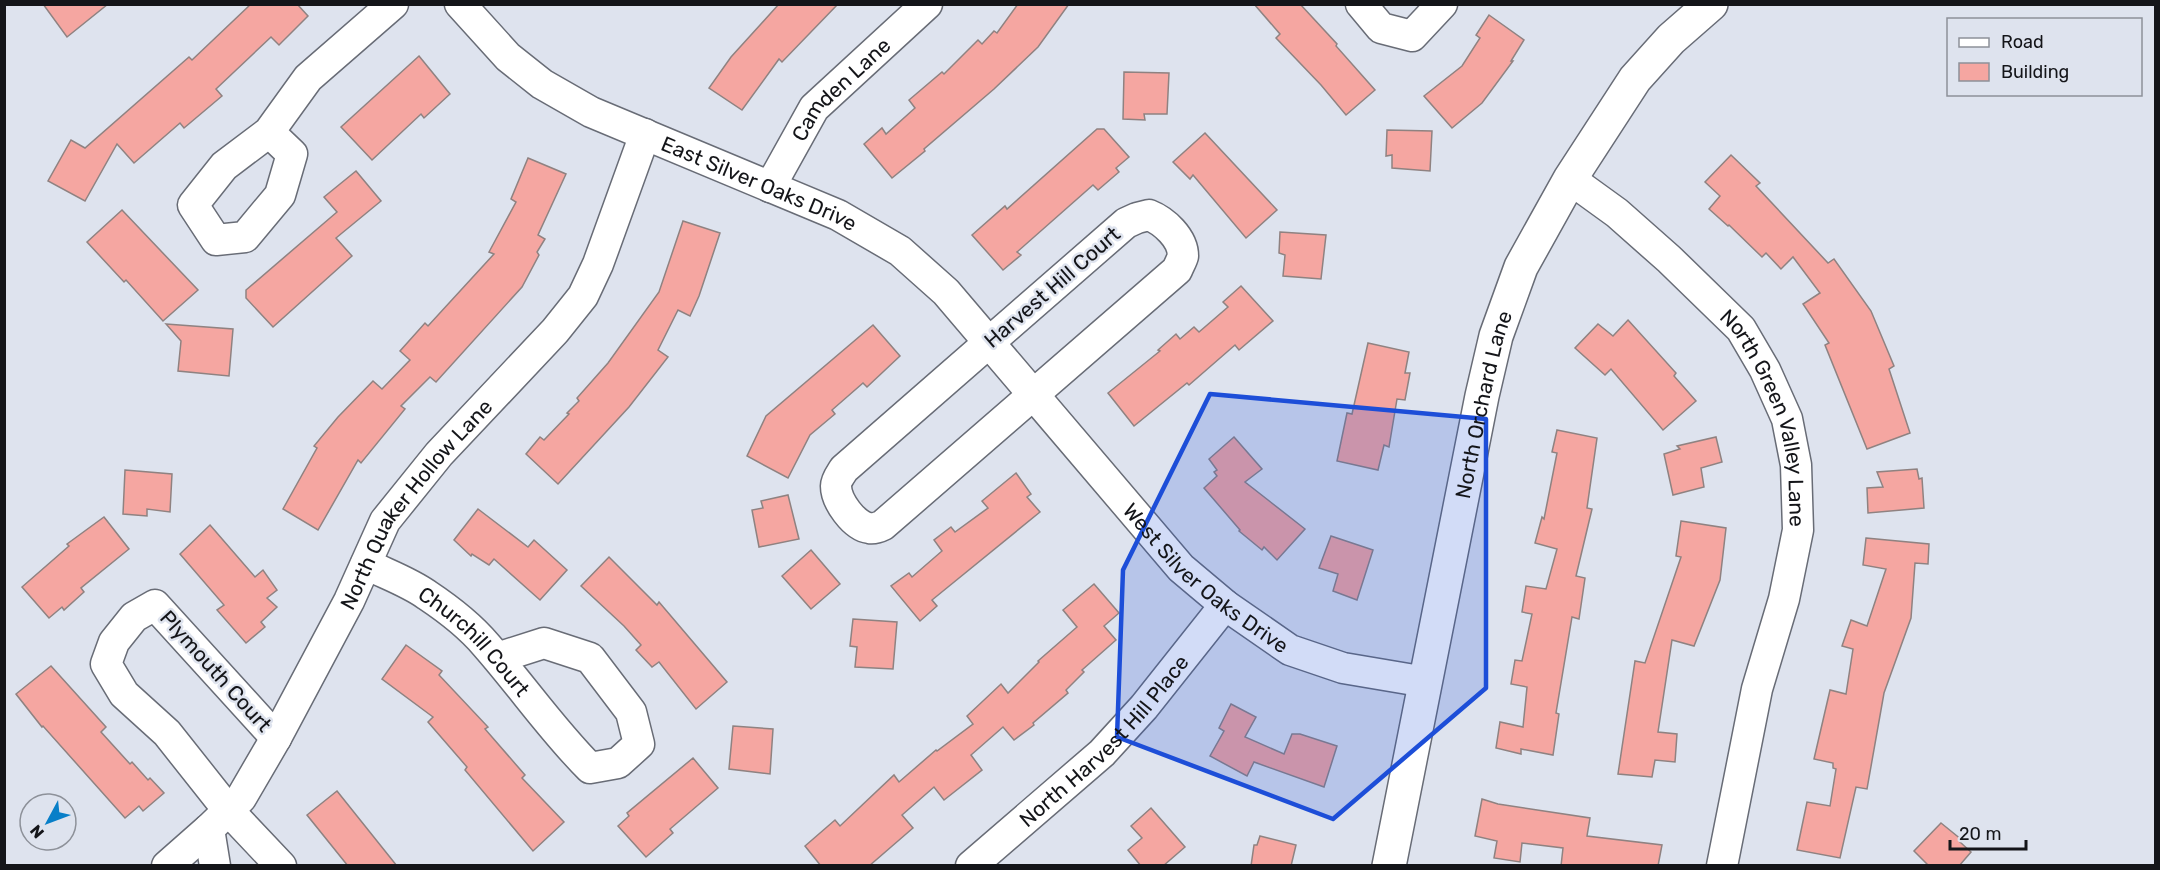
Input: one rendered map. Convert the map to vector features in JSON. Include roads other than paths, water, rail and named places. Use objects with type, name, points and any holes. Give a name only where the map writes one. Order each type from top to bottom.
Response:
[{"type":"street","points":[[269,132],[308,78],[393,4]]},
{"type":"street","name":"East Silver Oaks Drive","points":[[460,4],[508,57],[542,84],[591,112],[838,215],[900,251],[946,292],[1035,395]]},
{"type":"street","name":"Camden Lane","points":[[770,186],[814,108],[927,4]]},
{"type":"street","points":[[1361,4],[1382,28],[1412,36],[1442,4]]},
{"type":"street","name":"North Orchard Lane","points":[[1389,866],[1482,396],[1496,336],[1521,267],[1570,179],[1635,79],[1671,39],[1711,4]]},
{"type":"street","name":"North Quaker Hollow Lane","points":[[167,866],[241,798],[276,738],[349,601],[386,521],[439,454],[555,331],[583,296],[598,264],[645,134]]},
{"type":"street","name":"North Green Valley Lane","points":[[1570,179],[1617,213],[1669,259],[1741,329],[1765,370],[1787,419],[1796,465],[1798,530],[1784,598],[1757,689],[1722,866]]},
{"type":"street","name":"Harvest Hill Court","points":[[1149,215],[1158,219],[1181,244],[1183,257],[1177,270],[883,525],[871,529],[863,526],[850,515],[838,498],[836,483],[844,469],[989,341],[1126,223],[1149,215]]},
{"type":"street","name":"West Silver Oaks Drive","points":[[1035,395],[1180,568],[1225,605],[1290,650],[1343,668],[1426,682]]},
{"type":"street","name":"Churchill Court","points":[[366,564],[425,593],[454,615],[485,644],[496,658],[563,741],[590,768],[618,763],[639,744],[631,712],[590,658],[544,643],[496,658]]},
{"type":"street","name":"Plymouth Court","points":[[219,820],[167,733],[124,694],[106,664],[114,642],[134,617],[155,604],[276,738]]},
{"type":"street","name":"North Harvest Hill Place","points":[[971,866],[1102,753],[1144,707],[1225,605]]},
{"type":"street","points":[[215,866],[219,820]]},
{"type":"street","points":[[219,820],[282,866]]}]
